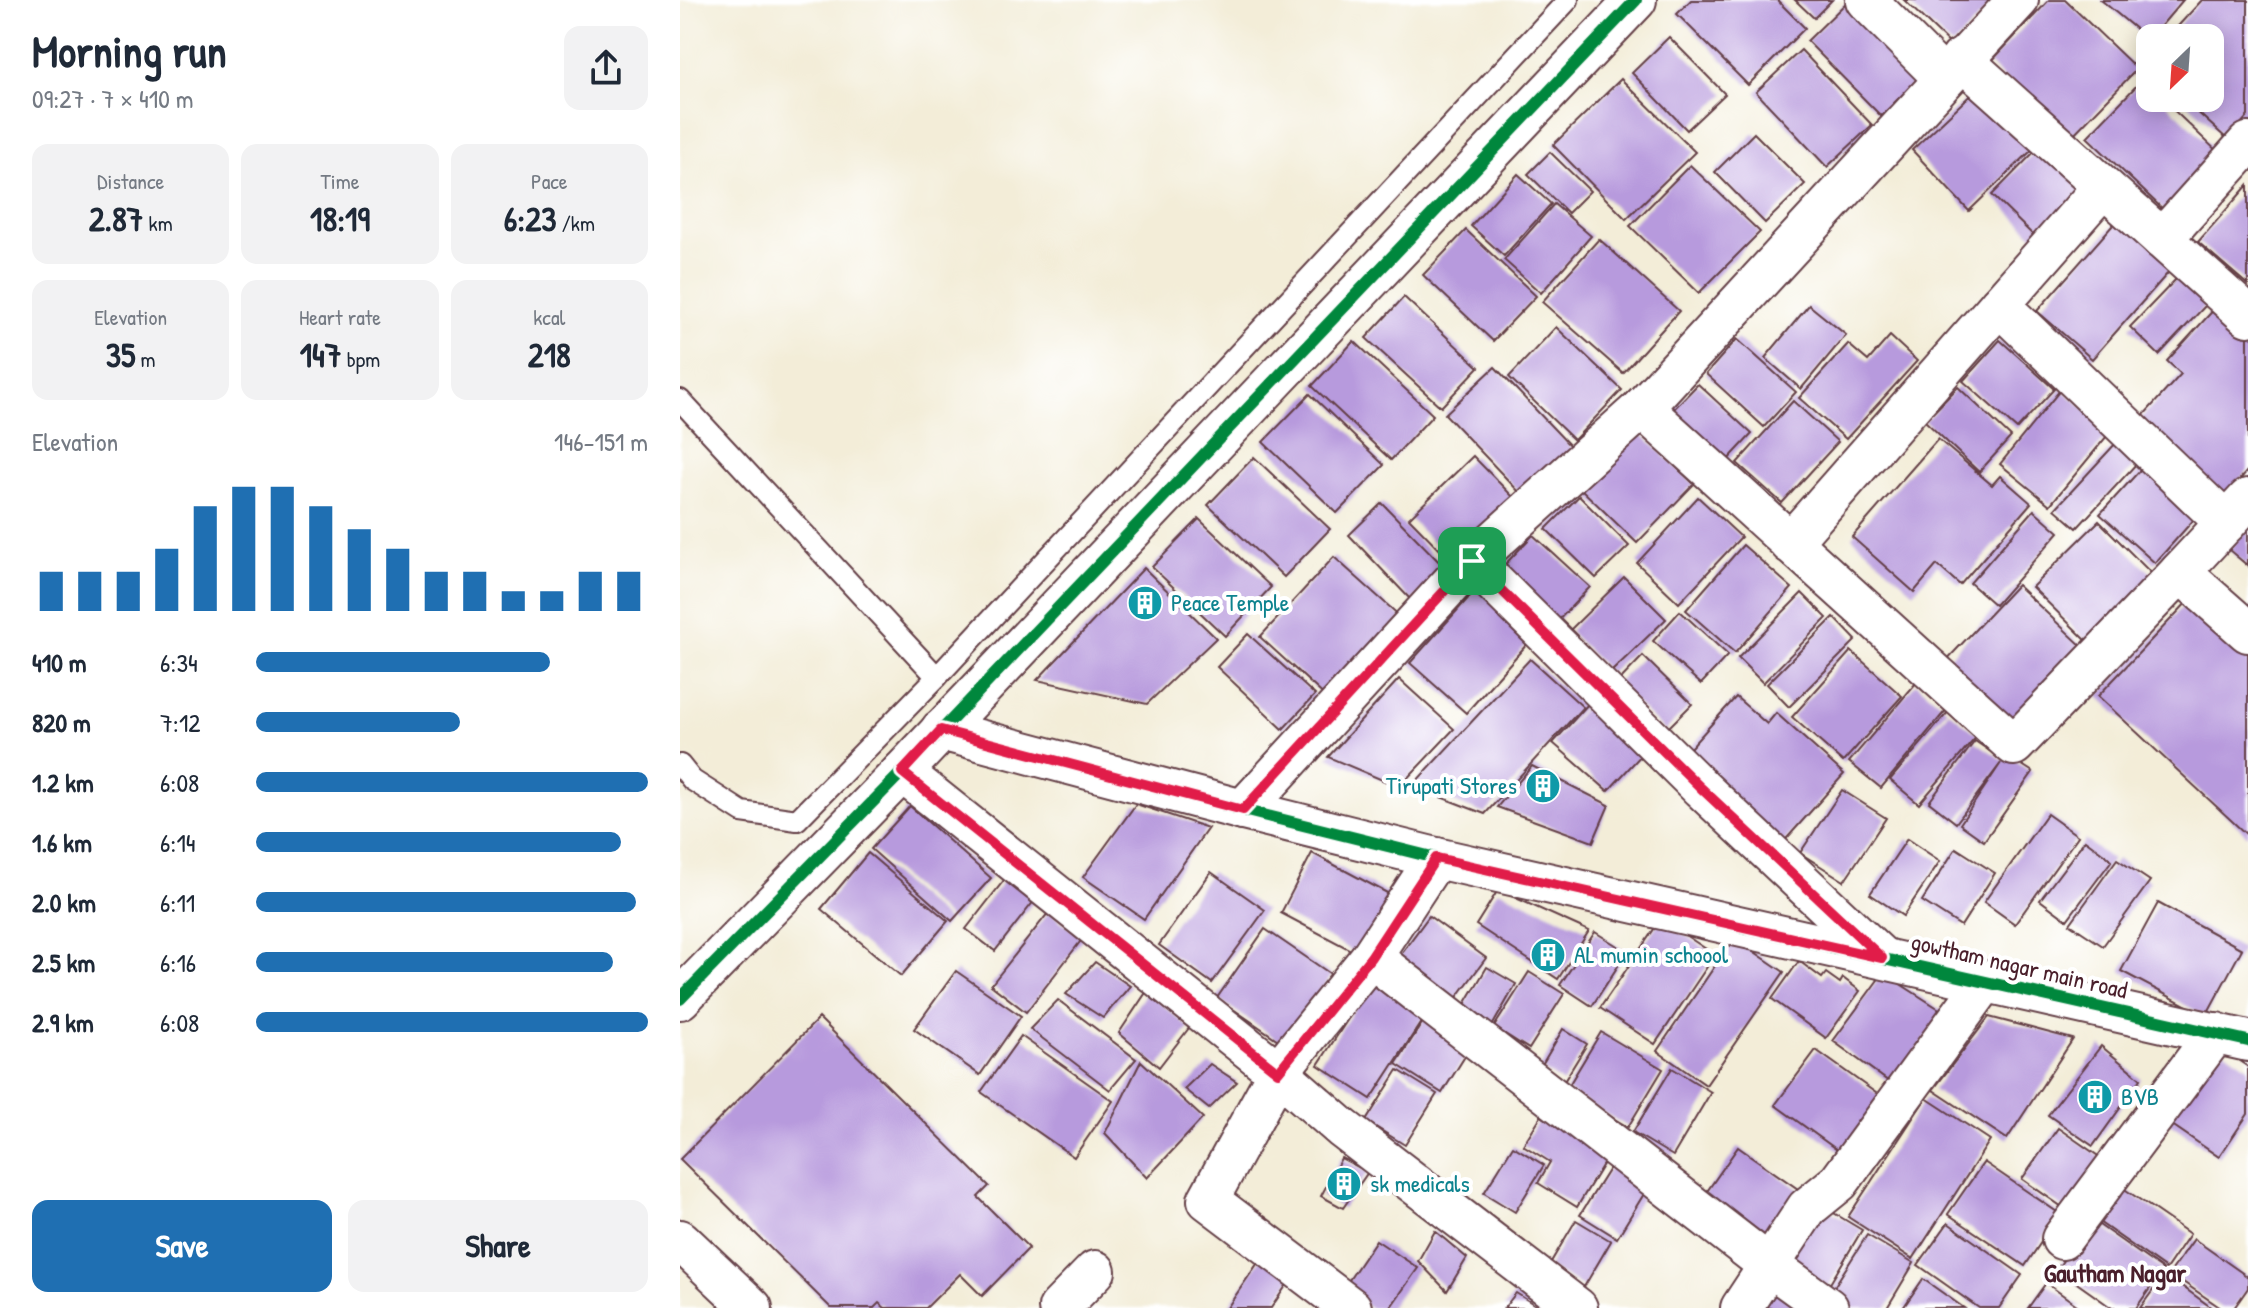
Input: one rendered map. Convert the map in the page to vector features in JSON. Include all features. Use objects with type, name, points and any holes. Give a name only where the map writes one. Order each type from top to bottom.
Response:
[{"type":"street","points":[[680,999],[902,772],[1636,0]]},
{"type":"street","points":[[1866,0],[2103,187],[2248,316]]},
{"type":"street","points":[[1243,810],[1472,561],[1642,408],[2018,0]]},
{"type":"street","points":[[2162,239],[2248,143]]},
{"type":"street","points":[[1790,543],[2103,187]]},
{"type":"street","points":[[1642,408],[2014,745],[2237,511],[1999,305]]},
{"type":"street","points":[[1472,561],[1701,788],[1882,958]]},
{"type":"street","points":[[2180,572],[2248,632]]},
{"type":"street","name":"gowtham nagar main road","points":[[941,730],[1436,858],[2232,1037]]},
{"type":"street","points":[[902,772],[1278,1072],[1342,1128],[1577,1308]]},
{"type":"street","points":[[1351,1308],[1208,1200],[1278,1072],[1371,957],[1436,858]]},
{"type":"street","points":[[1371,957],[1828,1308]]},
{"type":"street","points":[[1741,1308],[1807,1208],[1839,1182],[1986,981]]},
{"type":"street","points":[[2062,1239],[2232,1037]]},
{"type":"street","points":[[680,1240],[752,1308]]},
{"type":"street","points":[[1059,1308],[1095,1271]]},
{"type":"lane","points":[[680,765],[692,780],[742,812],[797,820],[937,677],[1568,0]]},
{"type":"lane","points":[[680,400],[937,677]]},
{"type":"building","points":[[1691,0],[1777,0],[1805,28],[1748,85],[1677,14]]},
{"type":"building","points":[[1795,0],[1832,0],[1814,18]]},
{"type":"building","points":[[1849,0],[1923,74],[1881,116],[1807,41]]},
{"type":"building","points":[[1904,0],[1996,0],[1952,46]]},
{"type":"building","points":[[2049,0],[2065,0],[2136,70],[2068,140],[1989,64]]},
{"type":"building","points":[[2101,0],[2183,0],[2163,24],[2136,24],[2136,29]]},
{"type":"building","points":[[2202,0],[2248,0],[2248,116],[2227,139],[2197,112],[2224,112],[2224,24],[2180,24]]},
{"type":"building","points":[[1669,37],[1725,94],[1687,130],[1632,73]]},
{"type":"building","points":[[1801,50],[1872,125],[1827,167],[1756,92]]},
{"type":"building","points":[[1621,79],[1695,152],[1626,219],[1553,145]]},
{"type":"building","points":[[2136,86],[2136,112],[2176,112],[2222,156],[2167,213],[2087,137]]},
{"type":"building","points":[[1978,88],[2035,147],[1969,211],[1912,150]]},
{"type":"building","points":[[1754,133],[1805,184],[1765,223],[1715,172]]},
{"type":"building","points":[[2044,142],[2089,186],[2037,239],[1992,195]]},
{"type":"building","points":[[1550,152],[1590,191],[1568,213],[1528,174]]},
{"type":"building","points":[[1690,165],[1760,232],[1699,293],[1630,226]]},
{"type":"building","points":[[1518,174],[1551,204],[1504,256],[1471,226]]},
{"type":"building","points":[[2248,185],[2248,285],[2198,242]]},
{"type":"building","points":[[1554,204],[1591,236],[1541,293],[1504,260]]},
{"type":"building","points":[[2120,217],[2175,265],[2092,359],[2037,311]]},
{"type":"building","points":[[1466,230],[1536,296],[1493,341],[1423,275]]},
{"type":"building","points":[[1599,239],[1679,311],[1623,373],[1542,302]]},
{"type":"building","points":[[2178,277],[2206,305],[2159,355],[2130,327]]},
{"type":"building","points":[[1404,297],[1479,367],[1441,407],[1366,338]]},
{"type":"building","points":[[1809,305],[1846,335],[1801,389],[1765,358]]},
{"type":"building","points":[[2218,305],[2248,333],[2248,470],[2225,496],[2141,418],[2181,374],[2167,361]]},
{"type":"building","points":[[1556,327],[1622,390],[1574,440],[1509,377]]},
{"type":"building","points":[[1890,336],[1917,361],[1846,439],[1799,398],[1848,344],[1868,361]]},
{"type":"building","points":[[1737,339],[1796,392],[1764,427],[1706,374]]},
{"type":"building","points":[[2000,340],[2054,389],[2017,429],[1963,381]]},
{"type":"building","points":[[1354,341],[1433,415],[1391,460],[1312,386]]},
{"type":"building","points":[[1495,367],[1573,449],[1523,496],[1445,414]]},
{"type":"building","points":[[1698,384],[1752,434],[1724,464],[1670,413]]},
{"type":"building","points":[[1958,387],[2011,437],[1979,472],[1925,421]]},
{"type":"building","points":[[2061,389],[2112,430],[2050,505],[2000,464]]},
{"type":"building","points":[[1310,394],[1384,465],[1337,513],[1263,442]]},
{"type":"building","points":[[1793,401],[1838,442],[1782,503],[1737,463]]},
{"type":"building","points":[[1636,429],[1694,484],[1637,543],[1579,487]]},
{"type":"building","points":[[1938,439],[1992,485],[2000,476],[2031,503],[1960,585],[1937,565],[1914,592],[1852,537]]},
{"type":"building","points":[[2117,442],[2138,462],[2077,528],[2055,509]]},
{"type":"building","points":[[1473,456],[1516,500],[1452,562],[1409,518]]},
{"type":"building","points":[[1254,457],[1330,529],[1284,577],[1208,505]]},
{"type":"building","points":[[2151,458],[2205,507],[2155,563],[2100,514]]},
{"type":"building","points":[[1579,496],[1629,546],[1596,578],[1546,529]]},
{"type":"building","points":[[1698,497],[1741,537],[1679,603],[1637,563]]},
{"type":"building","points":[[1382,503],[1446,569],[1412,601],[1349,535]]},
{"type":"building","points":[[2034,510],[2059,532],[1995,605],[1970,583]]},
{"type":"building","points":[[1199,519],[1271,587],[1225,636],[1152,567]]},
{"type":"building","points":[[2099,521],[2156,578],[2090,644],[2032,587]]},
{"type":"building","points":[[2248,528],[2248,566],[2229,550]]},
{"type":"building","points":[[1533,535],[1590,587],[1552,627],[1496,574]]},
{"type":"building","points":[[1743,545],[1792,588],[1735,653],[1686,610]]},
{"type":"building","points":[[1334,557],[1402,618],[1328,699],[1260,637]]},
{"type":"building","name":"Peace Temple","points":[[1144,568],[1216,638],[1147,704],[1037,680]]},
{"type":"building","points":[[1624,577],[1666,619],[1610,673],[1569,631]]},
{"type":"building","points":[[1481,584],[1536,634],[1466,713],[1410,663]]},
{"type":"building","points":[[2017,585],[2083,647],[2007,727],[1942,665]]},
{"type":"building","points":[[1802,593],[1827,618],[1763,683],[1738,658]]},
{"type":"building","points":[[2191,598],[2248,651],[2248,836],[2098,696]]},
{"type":"building","points":[[1680,611],[1728,655],[1701,684],[1653,641]]},
{"type":"building","points":[[1834,617],[1856,640],[1789,707],[1767,684]]},
{"type":"building","points":[[1248,634],[1315,695],[1283,729],[1217,667]]},
{"type":"building","points":[[1851,651],[1902,696],[1843,762],[1792,717]]},
{"type":"building","points":[[1643,656],[1692,704],[1665,731],[1616,684]]},
{"type":"building","points":[[1530,659],[1583,707],[1485,814],[1412,786]]},
{"type":"building","points":[[1399,679],[1454,729],[1399,787],[1328,757]]},
{"type":"building","points":[[1916,683],[1947,709],[1881,788],[1849,762]]},
{"type":"building","points":[[1736,697],[1767,724],[1776,713],[1844,774],[1780,846],[1681,758]]},
{"type":"building","points":[[1589,703],[1644,752],[1608,791],[1553,743]]},
{"type":"building","points":[[1949,711],[1978,735],[1919,804],[1890,780]]},
{"type":"building","points":[[1975,741],[2004,761],[2008,756],[2033,772],[1984,841],[1960,824],[2001,763],[1956,823],[1929,802]]},
{"type":"building","name":"Tirupati Stores","points":[[1532,766],[1609,805],[1593,842],[1497,807]]},
{"type":"building","points":[[1842,790],[1886,818],[1844,881],[1800,853]]},
{"type":"building","points":[[1136,804],[1208,828],[1144,919],[1083,877]]},
{"type":"building","points":[[910,806],[991,878],[952,921],[871,849]]},
{"type":"building","points":[[2047,814],[2078,836],[2015,924],[1984,902]]},
{"type":"building","points":[[1907,839],[1940,861],[1903,916],[1870,894]]},
{"type":"building","points":[[2085,840],[2112,860],[2067,920],[2040,900]]},
{"type":"building","points":[[1956,848],[1995,873],[1961,926],[1922,901]]},
{"type":"building","points":[[868,853],[948,921],[901,976],[821,909]]},
{"type":"building","points":[[1312,853],[1391,895],[1360,955],[1281,913]]},
{"type":"building","points":[[2117,859],[2150,881],[2103,946],[2070,924]]},
{"type":"building","points":[[1012,870],[1041,892],[995,951],[966,929]]},
{"type":"building","points":[[1211,872],[1265,910],[1212,983],[1159,945]]},
{"type":"building","name":"AL mumin schoool","points":[[1498,890],[1589,931],[1558,979],[1476,925]]},
{"type":"building","points":[[2158,903],[2242,949],[2206,1016],[2121,971]]},
{"type":"building","points":[[1049,912],[1083,938],[1026,1012],[991,985]]},
{"type":"building","points":[[1429,916],[1486,958],[1452,1004],[1395,962]]},
{"type":"building","points":[[1661,919],[1715,955],[1655,1044],[1600,1008]]},
{"type":"building","points":[[1265,929],[1332,975],[1284,1044],[1217,998]]},
{"type":"building","points":[[1595,932],[1627,952],[1592,1006],[1560,985]]},
{"type":"building","points":[[1734,938],[1784,972],[1706,1085],[1657,1051]]},
{"type":"building","points":[[1799,961],[1822,978],[1826,973],[1840,983],[1843,978],[1860,991],[1826,1038],[1772,999]]},
{"type":"building","points":[[1095,962],[1130,986],[1103,1018],[1066,994]]},
{"type":"building","points":[[1487,967],[1516,984],[1491,1028],[1461,1011]]},
{"type":"building","points":[[956,971],[1021,1016],[980,1075],[914,1029]]},
{"type":"building","points":[[1529,972],[1564,994],[1529,1049],[1494,1027]]},
{"type":"building","points":[[1883,973],[1944,1012],[1892,1084],[1833,1041]]},
{"type":"building","points":[[1372,982],[1425,1016],[1371,1099],[1318,1065]]},
{"type":"building","points":[[1147,991],[1189,1028],[1159,1067],[1119,1033]]},
{"type":"building","points":[[1058,1000],[1136,1059],[1110,1090],[1030,1029]]},
{"type":"building","points":[[1426,1017],[1472,1045],[1442,1093],[1396,1064]]},
{"type":"building","points":[[1989,1017],[2073,1039],[2007,1139],[1933,1090]]},
{"type":"building","points":[[819,1018],[989,1186],[978,1197],[1029,1248],[982,1296],[960,1274],[926,1308],[885,1308],[879,1303],[874,1308],[831,1308],[680,1159]]},
{"type":"building","points":[[1563,1029],[1587,1044],[1563,1083],[1540,1068]]},
{"type":"building","points":[[1601,1032],[1663,1069],[1628,1127],[1566,1090]]},
{"type":"building","points":[[1021,1036],[1113,1101],[1074,1157],[981,1092]]},
{"type":"building","name":"BVB","points":[[2101,1046],[2141,1079],[2093,1146],[2048,1115]]},
{"type":"building","points":[[2219,1047],[2248,1067],[2248,1114],[2219,1157],[2168,1122]]},
{"type":"building","points":[[1816,1050],[1887,1101],[1847,1157],[1775,1105]]},
{"type":"building","points":[[1141,1061],[1203,1118],[1147,1178],[1105,1133]]},
{"type":"building","points":[[1210,1064],[1237,1082],[1209,1109],[1184,1089]]},
{"type":"building","points":[[1672,1068],[1711,1092],[1673,1156],[1633,1132]]},
{"type":"building","points":[[1398,1070],[1437,1094],[1405,1145],[1366,1121]]},
{"type":"building","points":[[1926,1098],[1990,1140],[1913,1259],[1848,1217]]},
{"type":"building","points":[[1541,1116],[1608,1156],[1577,1207],[1538,1183],[1550,1162],[1523,1145]]},
{"type":"building","points":[[2058,1128],[2104,1160],[2068,1211],[2022,1179]]},
{"type":"building","points":[[1513,1146],[1544,1165],[1515,1212],[1484,1193]]},
{"type":"building","points":[[1738,1147],[1808,1196],[1771,1249],[1701,1200]]},
{"type":"building","name":"sk medicals","points":[[1341,1158],[1368,1172],[1343,1208],[1321,1196]]},
{"type":"building","points":[[1614,1161],[1650,1184],[1617,1238],[1580,1215]]},
{"type":"building","points":[[1984,1162],[2060,1214],[2025,1266],[1948,1214]]},
{"type":"building","points":[[2123,1188],[2190,1234],[2166,1269],[2099,1222]]},
{"type":"building","points":[[1817,1203],[1862,1230],[1828,1287],[1782,1260]]},
{"type":"building","points":[[1576,1220],[1611,1241],[1584,1287],[1548,1267]]},
{"type":"building","points":[[2092,1220],[2163,1270],[2136,1308],[2112,1308],[2057,1269]]},
{"type":"building","points":[[1948,1223],[2022,1275],[1999,1308],[1979,1308],[1918,1265]]},
{"type":"building","points":[[1435,1231],[1467,1258],[1447,1291],[1418,1261]]},
{"type":"building","points":[[1867,1235],[1914,1263],[1887,1308],[1850,1308],[1829,1295]]},
{"type":"building","points":[[2194,1239],[2248,1277],[2248,1288],[2234,1308],[2221,1308],[2170,1273]]},
{"type":"building","points":[[1376,1240],[1418,1268],[1390,1308],[1371,1308],[1343,1289]]},
{"type":"building","points":[[1266,1251],[1296,1271],[1271,1308],[1227,1308]]},
{"type":"building","points":[[2165,1274],[2212,1308],[2140,1308]]},
{"type":"building","points":[[1923,1279],[1964,1308],[1903,1308]]},
{"type":"building","points":[[2046,1283],[2081,1308],[2028,1308]]},
{"type":"building","points":[[1773,1288],[1808,1308],[1761,1308]]},
{"type":"building","points":[[1516,1293],[1540,1308],[1504,1308]]},
{"type":"cycle path","points":[[680,999],[902,772],[1636,0]]},
{"type":"cycle path","points":[[941,730],[1436,858],[2248,1041]]},
{"type":"place","name":"Peace Temple","points":[[1145,603]]},
{"type":"place","name":"Tirupati Stores","points":[[1543,786]]},
{"type":"place","name":"AL mumin schoool","points":[[1548,955]]},
{"type":"place","name":"BVB","points":[[2095,1097]]},
{"type":"place","name":"sk medicals","points":[[1344,1184]]},
{"type":"district","name":"Gautham Nagar","points":[[2115,1273]]},
{"type":"route","points":[[1472,561],[1701,788],[1882,958],[1436,858],[1371,957],[1278,1072],[902,772],[941,730],[1243,810],[1472,561]]}]
